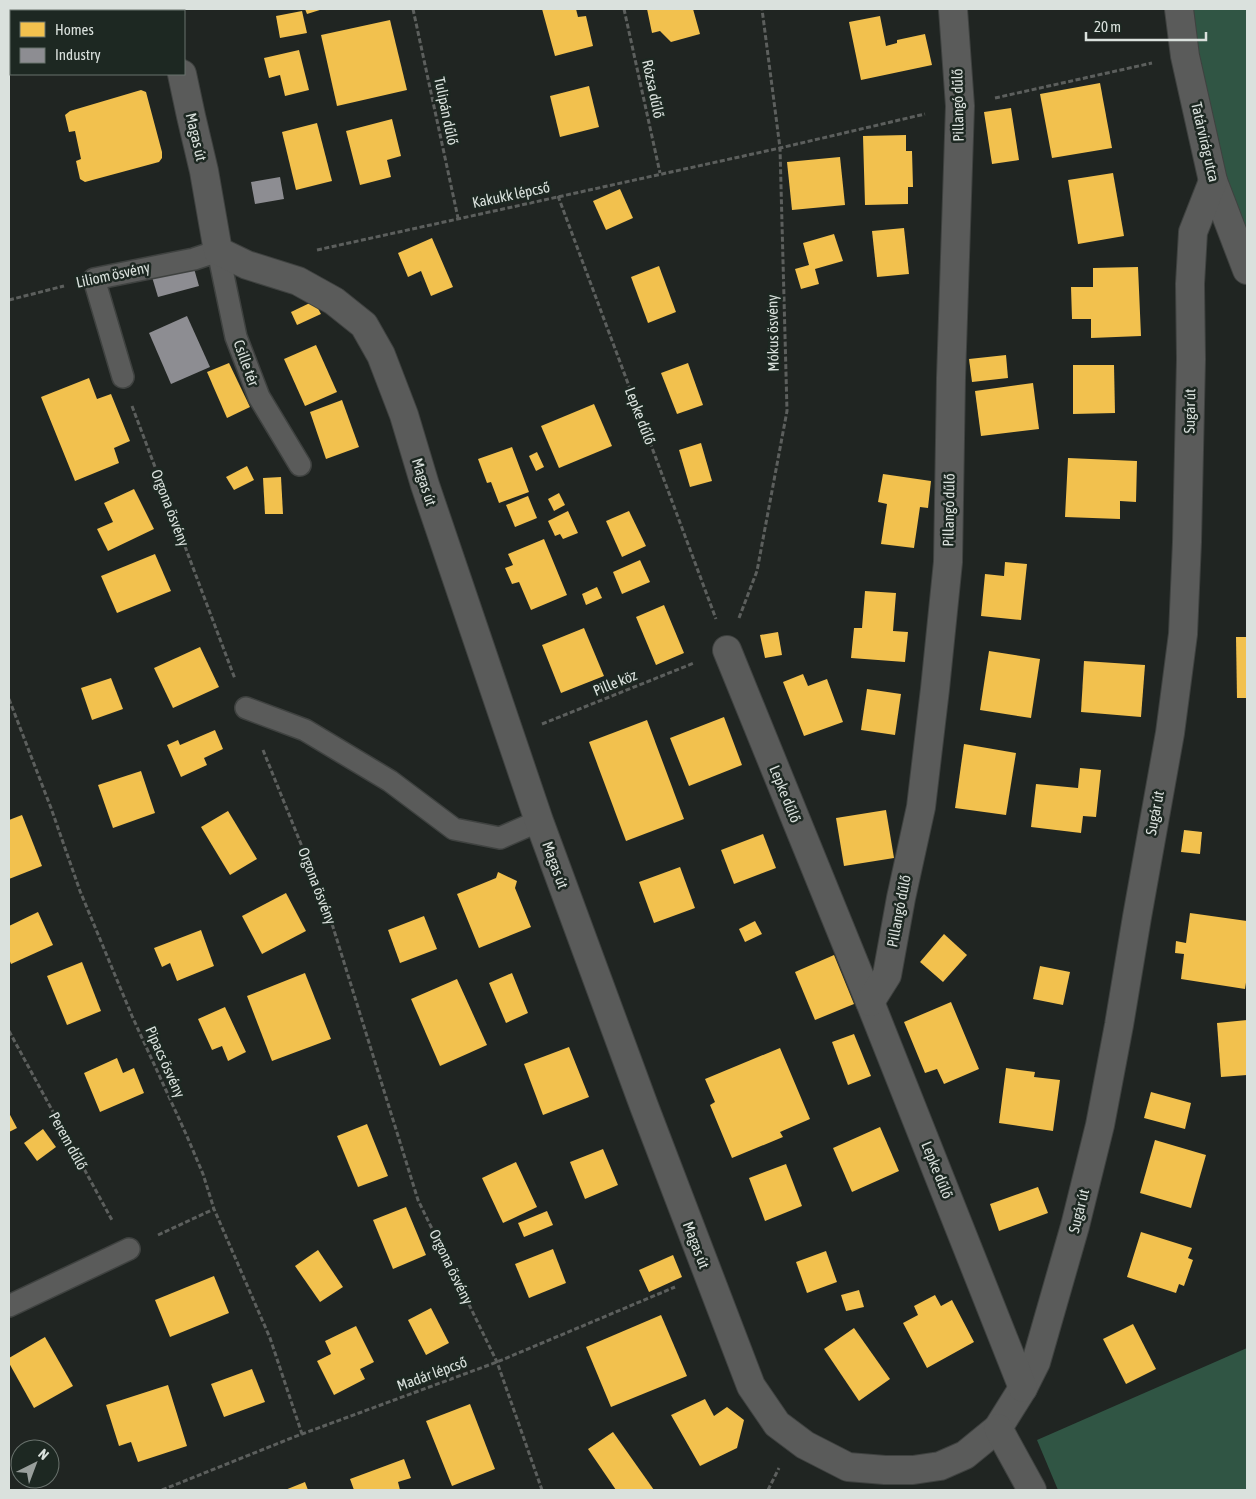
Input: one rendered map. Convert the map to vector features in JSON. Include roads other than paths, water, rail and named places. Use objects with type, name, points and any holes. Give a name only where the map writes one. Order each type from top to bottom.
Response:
[{"type":"street","name":"Pillangó dűlő","points":[[870,1002],[887,975],[901,898],[921,807],[948,562],[960,106],[953,9]]},
{"type":"street","name":"Tatárvirág utca","points":[[1179,9],[1185,56],[1213,181],[1247,270]]},
{"type":"street","name":"Magas út","points":[[182,75],[204,171],[218,251],[247,266],[298,281],[334,301],[364,324],[381,356],[404,415],[428,495],[539,821],[707,1274],[751,1386],[777,1424],[805,1445],[848,1467],[913,1470],[940,1466],[965,1455],[998,1428]]},
{"type":"street","name":"Sugár út","points":[[998,1428],[1023,1388],[1036,1362],[1075,1226],[1100,1125],[1170,733],[1183,634],[1187,542],[1191,359],[1190,284],[1193,232],[1213,181]]},
{"type":"street","name":"Lepke dűlő","points":[[727,650],[870,1002],[1023,1388]]},
{"type":"street","points":[[998,1428],[1032,1490]]},
{"type":"lane","name":"Liliom ösvény","points":[[123,377],[94,279],[194,259],[218,251]]},
{"type":"lane","name":"Csille tér","points":[[218,251],[236,337],[259,397],[300,465]]},
{"type":"lane","points":[[246,708],[305,730],[390,782],[454,829],[500,838],[539,821]]},
{"type":"lane","points":[[9,1306],[129,1249]]}]
